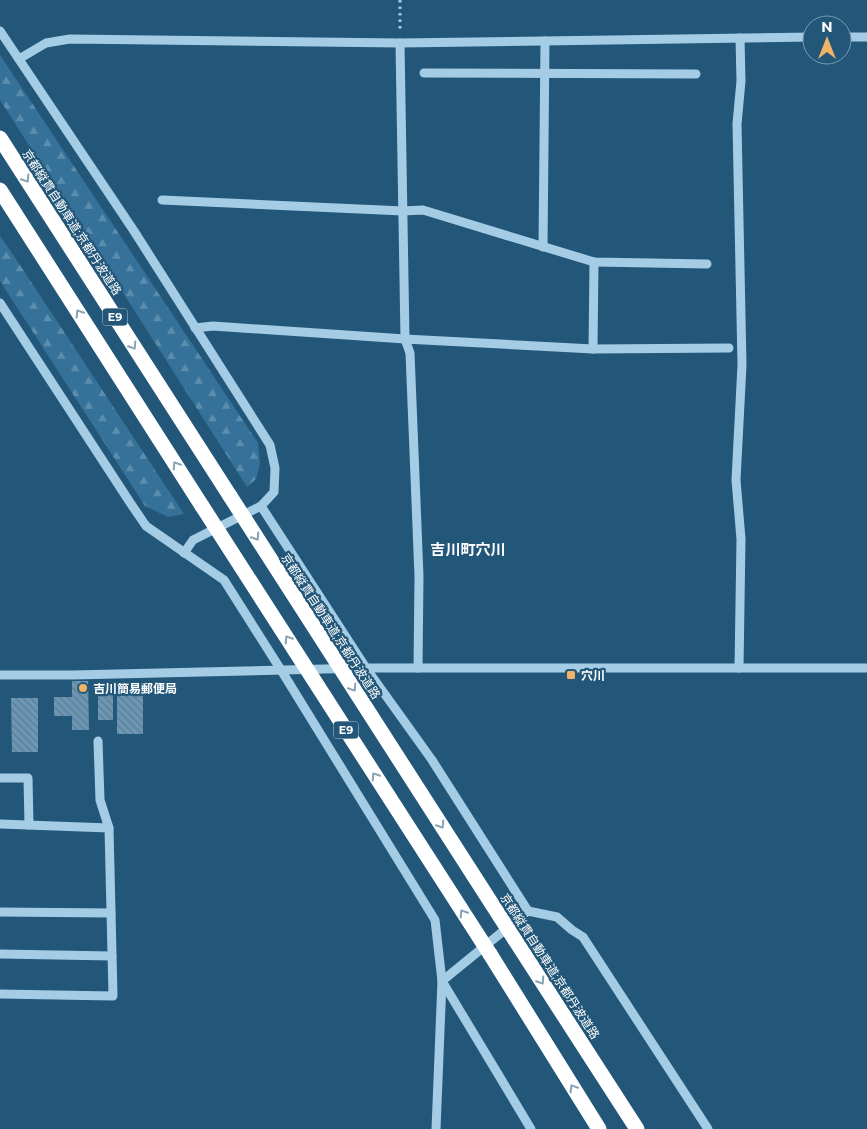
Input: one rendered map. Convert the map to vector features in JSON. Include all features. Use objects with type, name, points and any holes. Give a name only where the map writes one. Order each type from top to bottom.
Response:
[{"type":"highway","name":"京都縦貫自動車道;京都丹波道路","points":[[0,138],[637,1129]]},
{"type":"highway","name":"E9","points":[[0,190],[490,954],[599,1129]]},
{"type":"street","points":[[0,31],[134,231],[270,445],[275,468],[274,492],[261,506],[193,540],[184,553]]},
{"type":"street","points":[[19,59],[46,44],[70,39],[400,42],[802,36]]},
{"type":"street","points":[[852,37],[867,37]]},
{"type":"street","points":[[739,668],[741,539],[736,480],[742,365],[738,124],[741,81],[740,38]]},
{"type":"street","points":[[543,246],[546,41]]},
{"type":"street","points":[[400,42],[405,339],[410,353],[419,576],[418,668]]},
{"type":"street","points":[[424,73],[696,74]]},
{"type":"street","points":[[162,200],[403,211],[423,210],[594,262],[707,264]]},
{"type":"street","points":[[594,262],[594,349]]},
{"type":"street","points":[[0,303],[146,526],[224,580],[435,920],[442,981],[436,1129]]},
{"type":"street","points":[[195,328],[213,326],[594,349],[729,348]]},
{"type":"street","points":[[261,506],[366,668],[432,760],[528,911],[557,917],[572,930],[583,936],[708,1129]]},
{"type":"street","points":[[0,675],[366,668],[867,668]]},
{"type":"street","points":[[0,994],[113,996],[108,828],[100,800],[98,741]]},
{"type":"street","points":[[0,778],[28,778],[29,825]]},
{"type":"street","points":[[0,824],[108,828]]},
{"type":"street","points":[[442,981],[528,911]]},
{"type":"street","points":[[0,912],[111,913]]},
{"type":"street","points":[[0,954],[112,956]]},
{"type":"street","points":[[442,981],[531,1129]]},
{"type":"path","points":[[400,0],[400,42]]},
{"type":"green space","points":[[0,55],[258,443],[260,464],[256,479],[247,487],[0,100]]},
{"type":"green space","points":[[0,236],[184,514],[168,517],[145,506],[0,281]]},
{"type":"building","points":[[72,681],[88,681],[89,730],[72,730],[72,716],[54,716],[54,697],[72,697]]},
{"type":"building","points":[[117,686],[143,686],[143,734],[117,734]]},
{"type":"building","points":[[98,688],[113,688],[113,720],[98,720]]},
{"type":"building","points":[[11,698],[38,698],[38,752],[12,752]]},
{"type":"place","name":"穴川","points":[[571,675]]},
{"type":"place","name":"吉川簡易郵便局","points":[[83,688]]},
{"type":"district","name":"吉川町穴川","points":[[468,549]]}]
